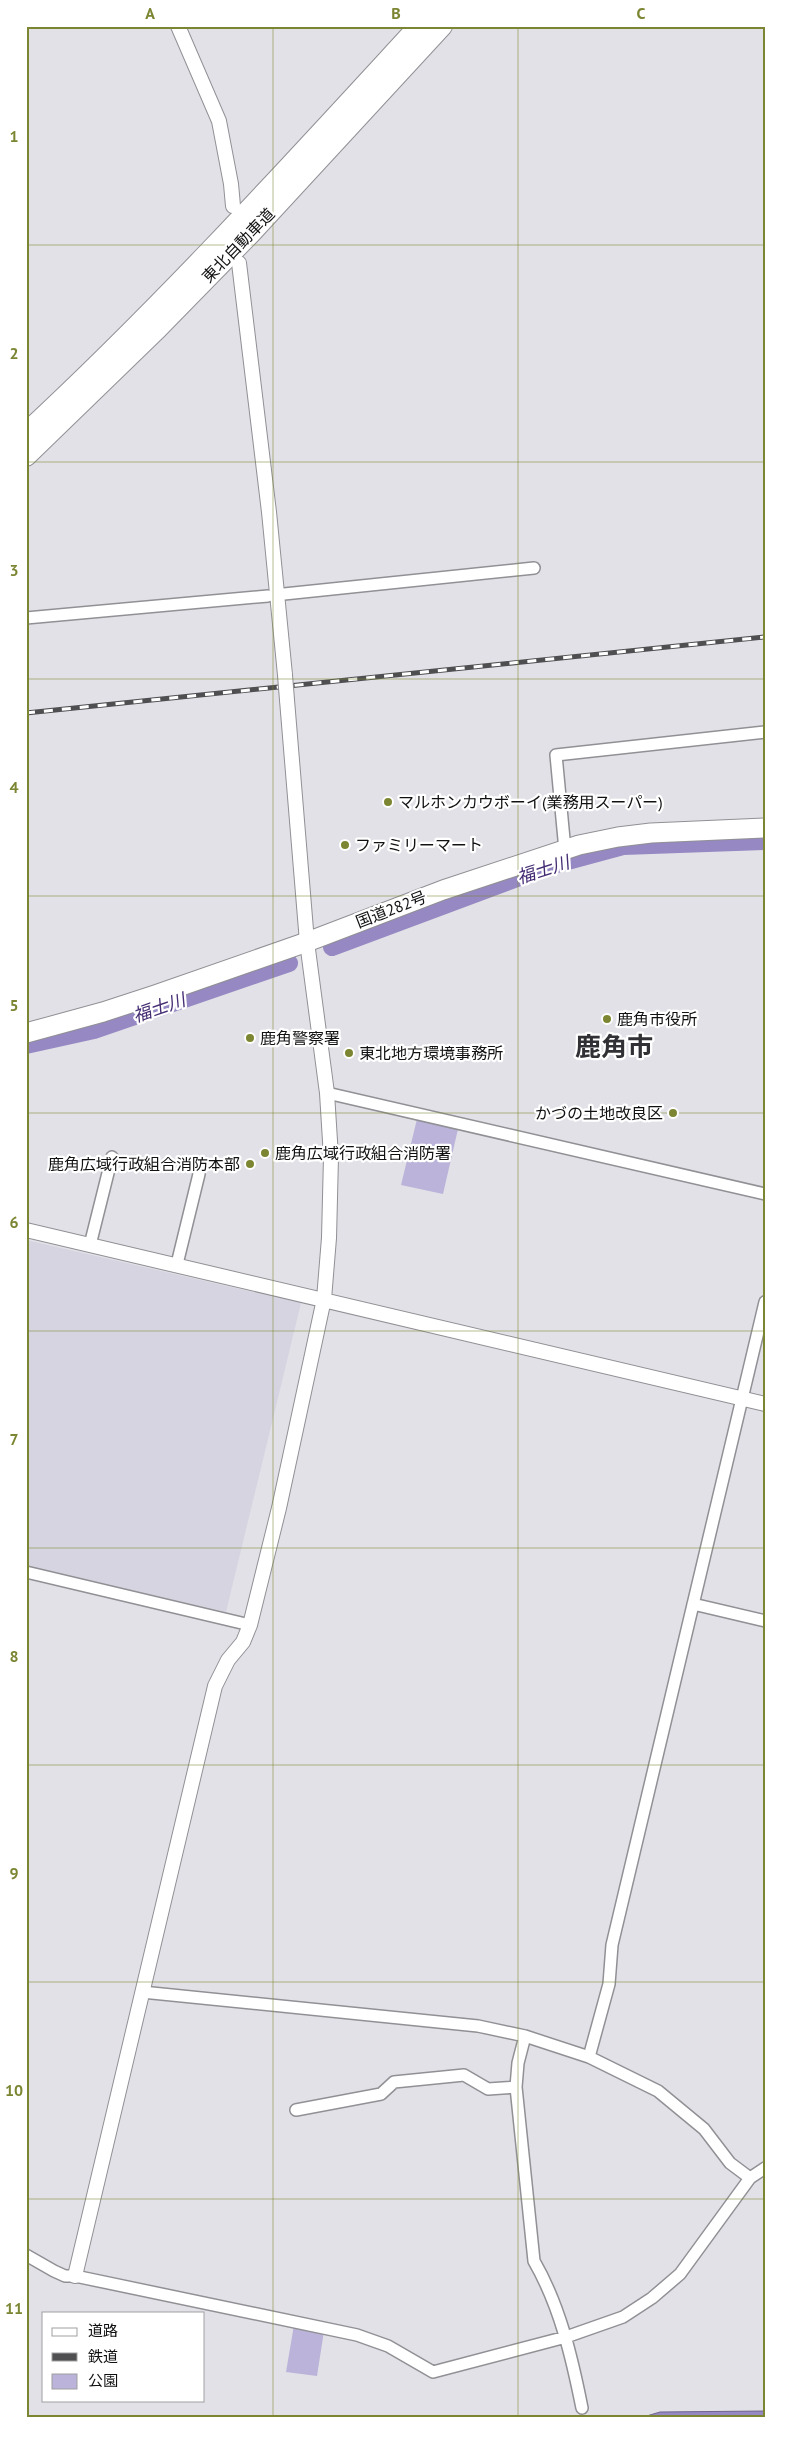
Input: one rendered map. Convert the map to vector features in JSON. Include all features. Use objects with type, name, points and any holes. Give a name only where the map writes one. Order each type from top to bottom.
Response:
[{"type":"highway","name":"東北自動車道","points":[[26,433],[147,317],[240,221],[419,26]]},
{"type":"highway","name":"東北自動車道","points":[[26,456],[158,328],[238,246],[442,26]]},
{"type":"highway","name":"国道282号","points":[[26,1033],[103,1012],[307,942],[443,890],[565,850],[618,837],[651,833],[765,828]]},
{"type":"street","points":[[178,26],[219,121],[231,184],[233,206]]},
{"type":"street","points":[[75,2276],[215,1686],[228,1660],[243,1642],[250,1625],[279,1508],[324,1298],[329,1238],[331,1157],[327,1092],[307,942],[285,675],[269,512],[239,263]]},
{"type":"street","points":[[284,594],[534,568]]},
{"type":"street","points":[[26,618],[268,596]]},
{"type":"street","points":[[565,850],[556,755],[765,732]]},
{"type":"street","points":[[327,1092],[765,1194]]},
{"type":"street","points":[[90,1245],[112,1157]]},
{"type":"street","points":[[177,1264],[199,1174]]},
{"type":"street","points":[[26,1230],[324,1298],[765,1404]]},
{"type":"street","points":[[589,2057],[609,1984],[612,1945],[765,1302]]},
{"type":"street","points":[[26,1572],[250,1625]]},
{"type":"street","points":[[693,1604],[765,1621]]},
{"type":"street","points":[[142,1992],[478,2026],[525,2036],[589,2057],[658,2091],[704,2129],[730,2163],[750,2178]]},
{"type":"street","points":[[525,2036],[518,2063],[516,2086],[534,2261],[542,2274],[566,2337],[582,2408]]},
{"type":"street","points":[[296,2110],[381,2094],[394,2082],[464,2075],[488,2089],[516,2086]]},
{"type":"street","points":[[26,2255],[65,2276],[75,2276],[357,2335],[388,2346],[433,2372],[566,2337],[623,2317],[652,2298],[680,2274],[750,2178],[765,2168]]},
{"type":"shaded area","points":[[26,1240],[301,1303],[226,1612],[26,1566]]},
{"type":"shaded area","points":[[765,2411],[765,2418],[640,2418],[660,2412]]},
{"type":"green space","points":[[417,1119],[458,1129],[443,1194],[401,1185]]},
{"type":"green space","points":[[294,2325],[324,2331],[317,2376],[286,2372]]},
{"type":"waterway","name":"福士川","points":[[332,947],[549,866],[623,846],[765,841]]},
{"type":"waterway","name":"福士川","points":[[26,1045],[94,1030],[289,963]]},
{"type":"railway","points":[[26,713],[765,637]]},
{"type":"place","name":"マルホンカウボーイ(業務用スーパー)","points":[[388,802]]},
{"type":"place","name":"ファミリーマート","points":[[345,845]]},
{"type":"place","name":"鹿角市役所","points":[[607,1019]]},
{"type":"place","name":"鹿角警察署","points":[[250,1038]]},
{"type":"place","name":"東北地方環境事務所","points":[[349,1053]]},
{"type":"place","name":"かづの土地改良区","points":[[673,1113]]},
{"type":"place","name":"鹿角広域行政組合消防署","points":[[265,1153]]},
{"type":"place","name":"鹿角広域行政組合消防本部","points":[[250,1164]]},
{"type":"district","name":"鹿角市","points":[[614,1047]]}]
